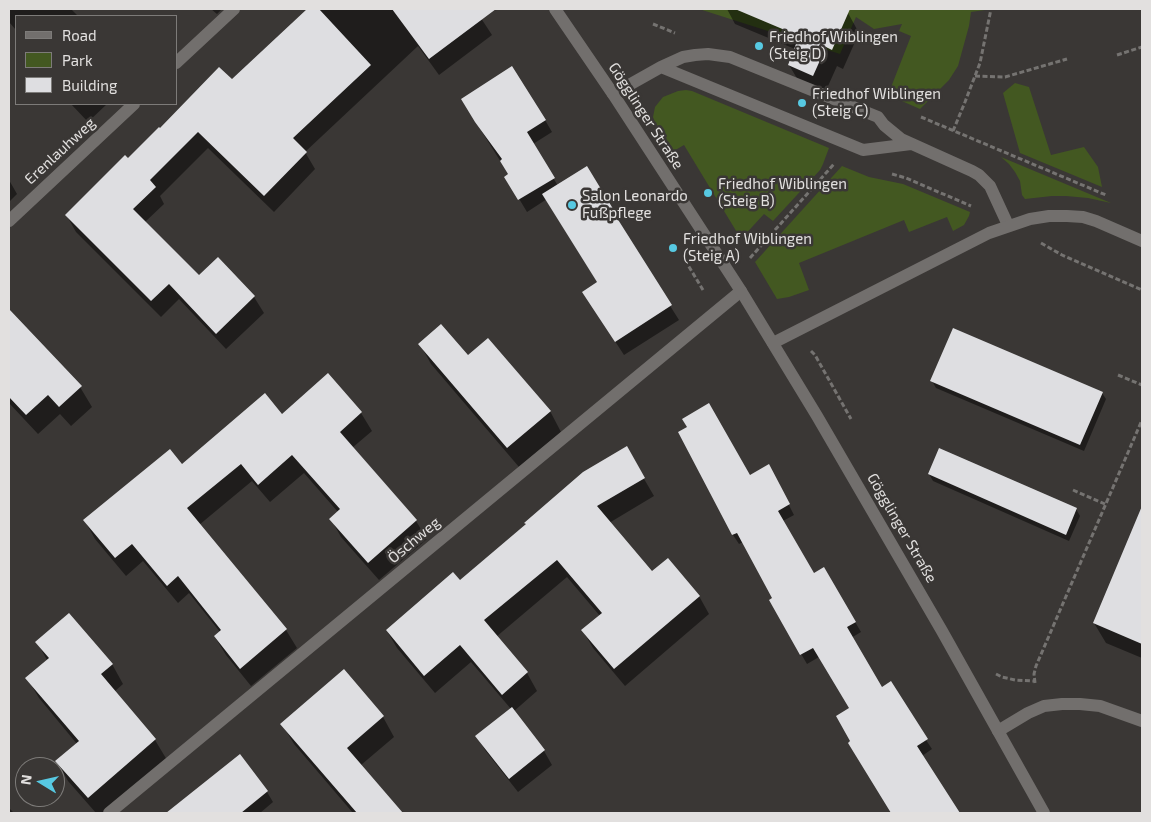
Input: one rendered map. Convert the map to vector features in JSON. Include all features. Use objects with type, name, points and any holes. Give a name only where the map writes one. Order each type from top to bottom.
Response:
[{"type":"street","points":[[178,61],[234,9]]},
{"type":"street","name":"Gögglinger Straße","points":[[555,9],[613,94],[773,343],[847,465],[1044,813]]},
{"type":"street","points":[[613,94],[661,66],[683,57],[696,55],[730,57],[878,117],[892,133],[911,144],[979,175],[990,186],[1008,226]]},
{"type":"street","points":[[661,66],[862,150],[911,144]]},
{"type":"street","name":"Erenlauhweg","points":[[9,221],[133,105]]},
{"type":"street","points":[[773,343],[989,233],[1030,219],[1049,216],[1084,217],[1142,241]]},
{"type":"street","name":"Öschweg","points":[[108,813],[741,292]]},
{"type":"street","points":[[998,731],[1044,706],[1062,704],[1100,706],[1142,721]]},
{"type":"path","points":[[953,131],[980,63],[991,9]]},
{"type":"path","points":[[1117,55],[1142,47]]},
{"type":"path","points":[[975,76],[1005,77],[1067,59]]},
{"type":"path","points":[[916,116],[1107,196]]},
{"type":"path","points":[[746,262],[839,159]]},
{"type":"path","points":[[886,173],[906,178],[969,205]]},
{"type":"path","points":[[1008,226],[1062,256],[1142,290]]},
{"type":"path","points":[[685,260],[704,291]]},
{"type":"path","points":[[1118,375],[1142,385]]},
{"type":"path","points":[[1036,666],[1142,420]]},
{"type":"path","points":[[1073,490],[1105,504]]},
{"type":"green space","points":[[699,9],[992,9],[971,12],[958,66],[949,80],[920,109],[888,95],[911,36],[899,31],[902,24],[874,29],[856,17],[840,54]]},
{"type":"green space","points":[[1015,83],[1029,87],[1051,155],[1084,147],[1098,167],[1102,187],[1020,153],[1003,93]]},
{"type":"green space","points":[[678,91],[692,91],[829,148],[820,170],[773,221],[764,214],[741,239],[684,145],[672,152],[656,127],[653,117],[655,107],[663,97]]},
{"type":"green space","points":[[1001,157],[1111,203],[1066,196],[1025,199],[1022,195],[1020,181],[1015,172]]},
{"type":"green space","points":[[842,166],[869,177],[903,184],[970,212],[969,216],[964,225],[953,231],[947,217],[909,232],[904,220],[799,263],[809,290],[777,299],[755,262]]},
{"type":"building","points":[[307,9],[319,9],[371,65],[293,138],[307,152],[264,196],[198,132],[150,180],[156,187],[133,209],[199,275],[218,257],[255,296],[216,334],[169,284],[151,301],[65,215],[125,155],[128,158],[160,128],[219,67],[232,79]]},
{"type":"building","points":[[392,9],[496,9],[429,59]]},
{"type":"building","points":[[735,9],[850,9],[832,50],[826,47],[813,76],[788,65],[799,36]]},
{"type":"building","points":[[512,66],[546,120],[527,132],[555,178],[518,200],[504,177],[508,174],[500,161],[502,159],[461,99]]},
{"type":"building","points":[[587,166],[617,218],[672,305],[615,342],[582,292],[597,282],[542,194]]},
{"type":"building","points":[[9,309],[82,386],[59,407],[48,395],[26,415],[9,397]]},
{"type":"building","points":[[441,324],[468,355],[488,338],[551,411],[507,448],[418,344]]},
{"type":"building","points":[[953,328],[1103,392],[1080,445],[930,381]]},
{"type":"building","points":[[328,373],[362,412],[340,432],[417,520],[368,563],[329,519],[340,509],[292,455],[258,485],[241,464],[187,508],[287,629],[240,669],[214,636],[221,630],[178,576],[167,586],[132,544],[115,558],[83,520],[170,449],[182,464],[265,393],[282,414]]},
{"type":"building","points":[[709,403],[750,475],[769,464],[790,504],[778,511],[814,573],[824,567],[856,622],[847,627],[882,687],[891,681],[928,739],[917,746],[960,813],[891,813],[848,743],[850,741],[836,716],[849,708],[813,648],[800,655],[769,600],[772,598],[737,533],[732,535],[678,432],[687,427],[682,419]]},
{"type":"building","points":[[627,446],[645,478],[597,506],[652,571],[668,558],[700,596],[614,669],[581,630],[602,613],[557,560],[484,620],[528,672],[502,695],[460,645],[424,676],[386,630],[453,572],[460,580],[583,472]]},
{"type":"building","points":[[939,448],[1077,508],[1066,535],[928,474]]},
{"type":"building","points":[[1142,506],[1142,644],[1093,623]]},
{"type":"building","points":[[69,613],[113,664],[101,674],[156,739],[88,798],[65,772],[65,757],[60,757],[79,741],[25,678],[49,658],[35,642]]},
{"type":"building","points":[[344,669],[384,716],[347,748],[403,813],[357,813],[280,724]]},
{"type":"building","points":[[512,707],[545,750],[509,779],[475,736]]},
{"type":"building","points":[[240,754],[268,791],[241,813],[166,813]]},
{"type":"place","name":"Friedhof Wiblingen (Steig D)","points":[[759,46]]},
{"type":"place","name":"Friedhof Wiblingen (Steig C)","points":[[802,103]]},
{"type":"place","name":"Friedhof Wiblingen (Steig B)","points":[[708,193]]},
{"type":"place","name":"Salon Leonardo Fußpflege","points":[[572,205]]},
{"type":"place","name":"Friedhof Wiblingen (Steig A)","points":[[673,248]]}]
